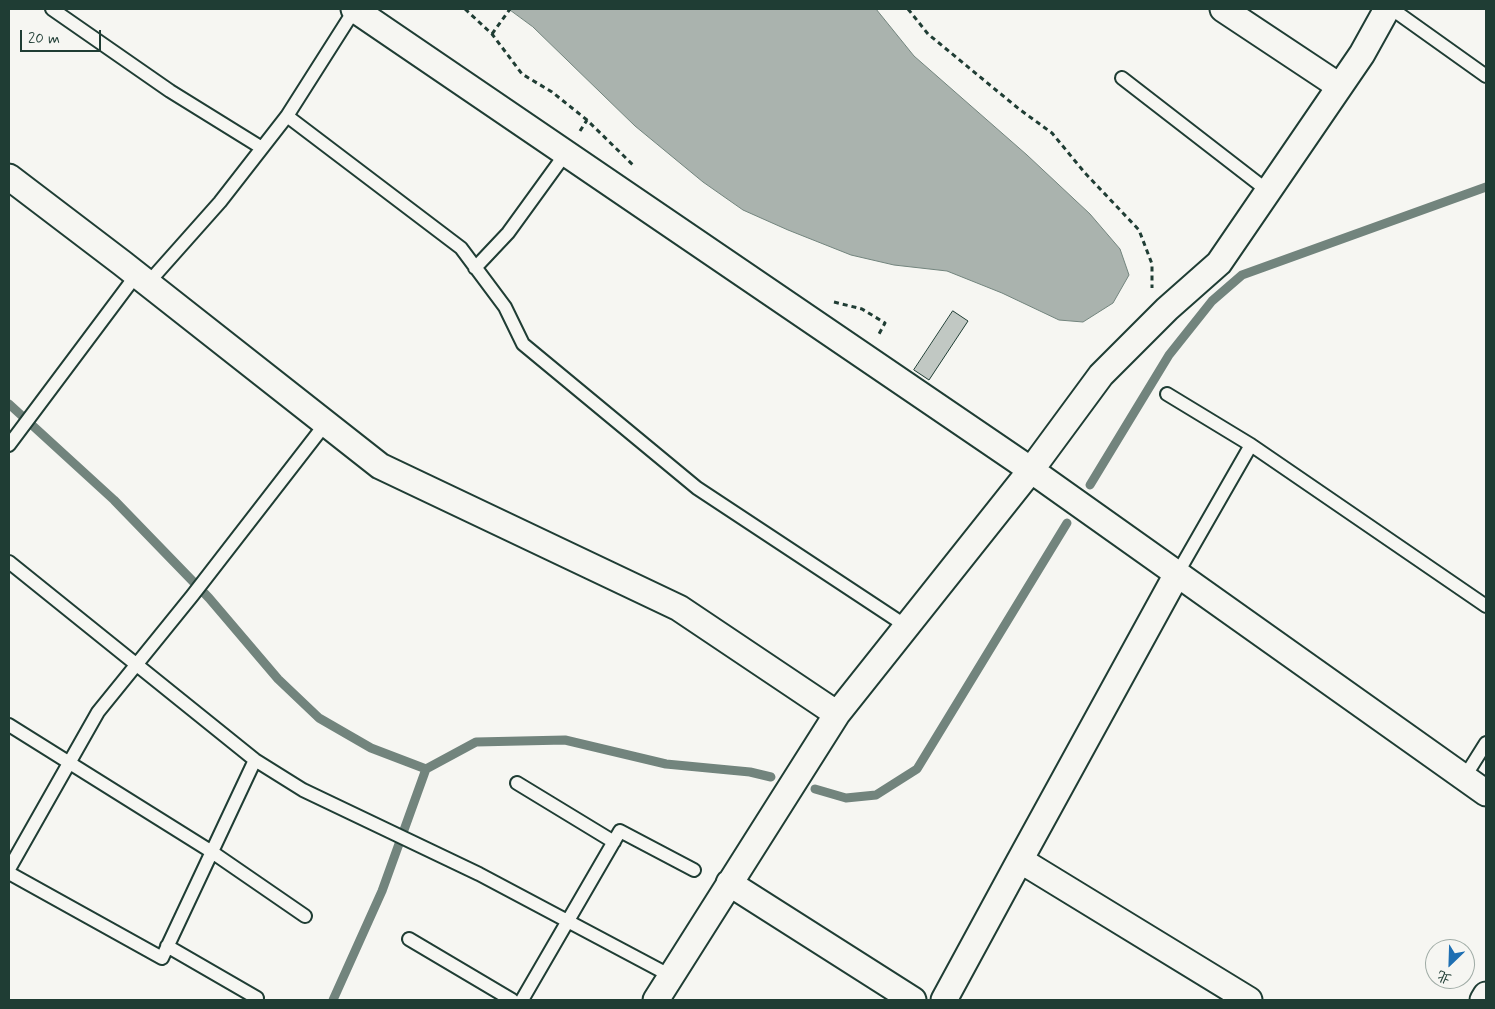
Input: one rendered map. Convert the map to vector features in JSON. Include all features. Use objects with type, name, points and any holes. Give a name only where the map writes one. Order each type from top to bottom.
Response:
[{"type":"street","points":[[354,9],[1031,470],[1486,793]]},
{"type":"street","points":[[1222,9],[1339,86]]},
{"type":"street","points":[[656,1000],[836,714],[1031,470],[1101,375],[1153,323],[1219,263],[1362,54],[1387,9]]},
{"type":"street","points":[[9,177],[380,466],[679,608],[836,714]]},
{"type":"street","points":[[944,1000],[1177,574]]},
{"type":"street","points":[[1020,860],[1249,1000]]},
{"type":"street","points":[[730,883],[912,1000]]},
{"type":"street","points":[[1483,1000],[1486,995]]},
{"type":"lane","points":[[52,9],[170,91],[262,148]]},
{"type":"lane","points":[[9,445],[142,279],[220,202],[287,116],[354,9]]},
{"type":"lane","points":[[1392,9],[1486,76]]},
{"type":"lane","points":[[1122,78],[1268,190]]},
{"type":"lane","points":[[287,116],[461,248],[505,307],[523,344],[681,476],[696,488],[906,626]]},
{"type":"lane","points":[[475,268],[508,233],[566,153]]},
{"type":"lane","points":[[1167,394],[1251,446],[1486,606]]},
{"type":"lane","points":[[9,869],[98,712],[192,596],[326,424]]},
{"type":"lane","points":[[1177,574],[1251,446]]},
{"type":"lane","points":[[9,562],[255,760],[303,790],[479,874],[671,976]]},
{"type":"lane","points":[[9,724],[212,852],[305,916]]},
{"type":"lane","points":[[1464,778],[1486,743]]},
{"type":"lane","points":[[9,873],[162,958],[255,760]]},
{"type":"lane","points":[[517,783],[614,842]]},
{"type":"lane","points":[[522,1000],[620,831],[694,870]]},
{"type":"lane","points":[[409,939],[512,1000]]},
{"type":"lane","points":[[167,946],[257,998]]},
{"type":"path","points":[[465,9],[492,34],[522,74],[552,92],[587,120],[636,167]]},
{"type":"path","points":[[492,34],[510,9]]},
{"type":"path","points":[[908,9],[928,34],[1019,109],[1052,133],[1085,173],[1139,230],[1152,264],[1153,323]]},
{"type":"path","points":[[830,301],[862,309],[885,323],[866,357]]},
{"type":"shaded area","points":[[509,9],[876,9],[914,56],[1027,155],[1090,214],[1120,249],[1129,275],[1113,303],[1083,322],[1059,320],[1002,293],[947,271],[894,265],[851,255],[788,230],[743,210],[703,182],[635,126],[533,27]]},
{"type":"building","points":[[953,311],[968,321],[929,380],[914,370]]},
{"type":"waterway","points":[[1090,485],[1169,355],[1212,301],[1242,275],[1486,187]]},
{"type":"waterway","points":[[9,404],[114,500],[209,598],[278,679],[319,718],[371,748],[426,769]]},
{"type":"waterway","points":[[815,789],[846,798],[876,795],[917,769],[1067,523]]},
{"type":"waterway","points":[[333,1000],[382,891],[426,769],[476,742],[565,740],[666,764],[750,772],[771,777]]}]
